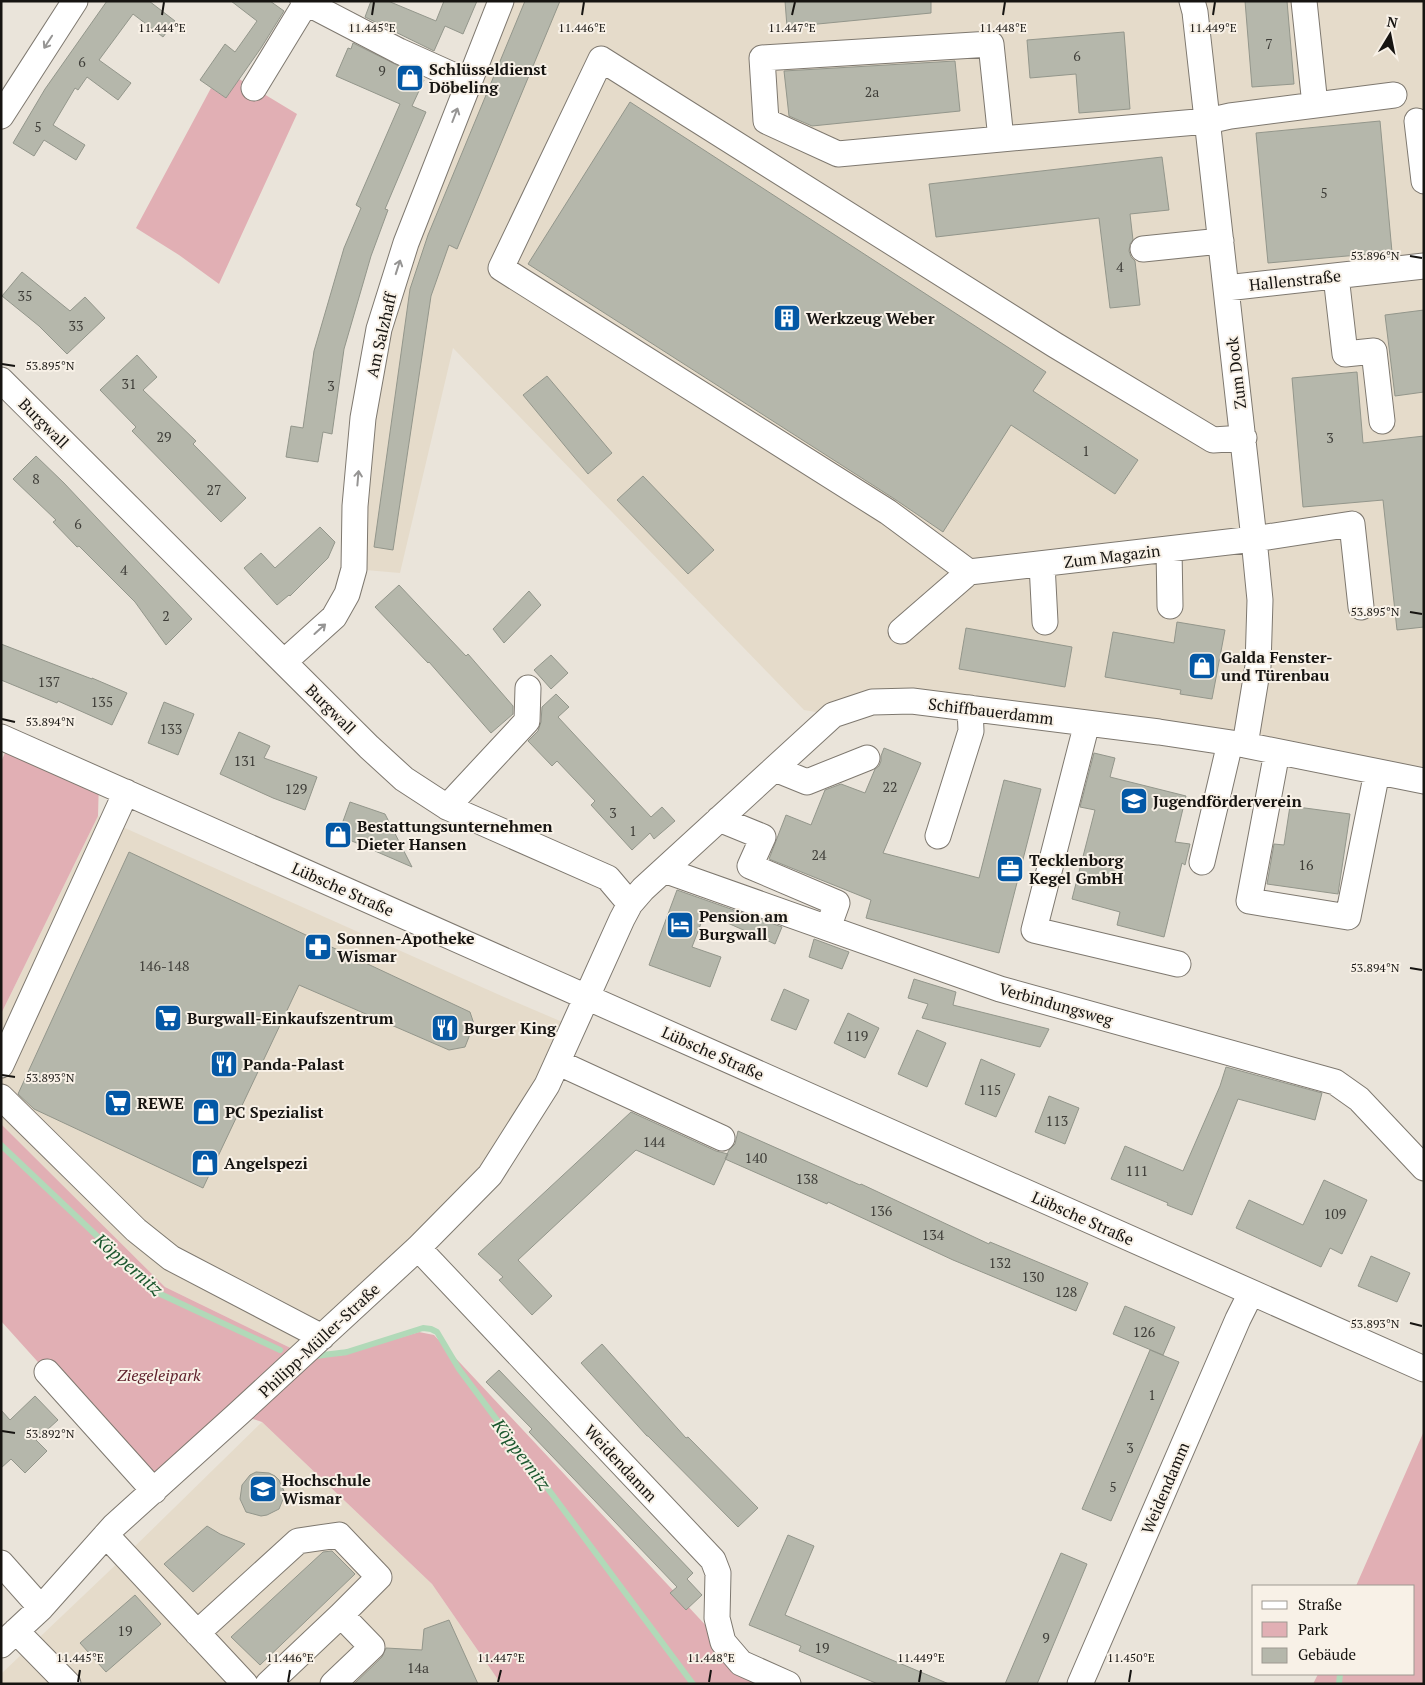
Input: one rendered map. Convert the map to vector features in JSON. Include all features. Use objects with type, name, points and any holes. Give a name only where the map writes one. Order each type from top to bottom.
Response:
[{"type":"street","points":[[1,116],[75,1]]},
{"type":"street","name":"Am Salzhaff","points":[[284,662],[334,617],[347,594],[354,569],[355,506],[363,418],[379,329],[406,243],[501,1]]},
{"type":"street","name":"Zum Dock","points":[[1192,1],[1195,12],[1208,121],[1244,438],[1260,600],[1258,666],[1238,744],[1202,862]]},
{"type":"street","points":[[1304,1],[1314,105]]},
{"type":"street","points":[[254,88],[305,2],[399,51],[468,82]]},
{"type":"street","points":[[1001,138],[991,44],[762,58],[766,121],[838,154],[1208,121],[1230,116],[1394,95]]},
{"type":"street","points":[[901,631],[969,572],[888,512],[501,268],[601,59],[1055,344],[1214,440],[1244,438]]},
{"type":"street","points":[[1417,121],[1424,181]]},
{"type":"street","points":[[1143,249],[1221,241]]},
{"type":"street","name":"Hallenstraße","points":[[1226,288],[1424,266]]},
{"type":"street","points":[[1336,276],[1345,354],[1374,351],[1382,421]]},
{"type":"street","name":"Burgwall","points":[[1,380],[369,747],[404,779],[447,807],[608,878],[630,904]]},
{"type":"street","name":"Zum Magazin","points":[[969,572],[1254,539],[1352,524],[1361,607]]},
{"type":"street","points":[[1169,549],[1170,606]]},
{"type":"street","points":[[1042,564],[1044,622]]},
{"type":"street","points":[[447,807],[527,722],[528,688]]},
{"type":"street","name":"Schiffbauerdamm","points":[[630,904],[643,889],[833,715],[872,702],[912,701],[1238,744],[1424,781]]},
{"type":"street","points":[[938,836],[971,731],[970,708]]},
{"type":"street","points":[[1087,723],[1034,930],[1178,964]]},
{"type":"street","name":"Lübsche Straße","points":[[1,737],[1424,1369]]},
{"type":"street","points":[[1278,752],[1249,902],[1348,917],[1377,772]]},
{"type":"street","points":[[775,769],[807,782],[867,758]]},
{"type":"street","points":[[1,1065],[126,792]]},
{"type":"street","points":[[719,819],[763,837],[750,866],[837,903],[828,928]]},
{"type":"street","name":"Verbindungsweg","points":[[664,870],[1000,989],[1335,1082],[1359,1100],[1424,1168]]},
{"type":"street","points":[[586,997],[630,904]]},
{"type":"street","name":"Philipp-Müller-Straße","points":[[9,1638],[41,1608],[106,1535],[418,1248],[490,1175],[547,1085],[586,997]]},
{"type":"street","points":[[558,1062],[722,1138]]},
{"type":"street","points":[[1,1097],[136,1230],[156,1247],[171,1258],[322,1337]]},
{"type":"street","name":"Weidendamm","points":[[418,1248],[713,1560],[718,1573],[717,1618],[722,1642],[742,1663],[788,1684]]},
{"type":"street","name":"Weidendamm","points":[[1080,1684],[1161,1524],[1229,1366],[1251,1293]]},
{"type":"street","points":[[47,1372],[154,1491]]},
{"type":"street","points":[[106,1535],[245,1684]]},
{"type":"street","points":[[197,1632],[298,1542],[340,1535],[379,1577],[268,1684]]},
{"type":"street","points":[[1,1563],[41,1608]]},
{"type":"street","points":[[333,1684],[372,1647],[341,1615]]},
{"type":"street","points":[[9,1638],[68,1684]]},
{"type":"shaded area","points":[[501,1],[1424,1],[1424,781],[970,708],[833,715],[804,710],[453,348],[400,573],[354,569],[379,329]]},
{"type":"shaded area","points":[[98,816],[574,1027],[490,1175],[303,1354],[165,1287],[1,1124],[1,1014]]},
{"type":"shaded area","name":"Hochschule Wismar","points":[[262,1422],[432,1584],[501,1684],[1,1684],[1,1674]]},
{"type":"green space","points":[[239,79],[297,114],[219,284],[179,255],[136,228],[211,88],[226,98]]},
{"type":"green space","points":[[10,741],[99,780],[98,816],[1,1014],[1,762]]},
{"type":"green space","name":"Ziegeleipark","points":[[1,1124],[165,1287],[303,1354],[339,1356],[419,1332],[434,1335],[741,1663],[788,1684],[501,1684],[432,1584],[262,1422],[238,1414],[154,1491],[1,1321]]},
{"type":"green space","points":[[1424,1431],[1424,1684],[1313,1684],[1318,1675],[1415,1675],[1415,1585],[1356,1585]]},
{"type":"building","points":[[107,1],[149,1],[175,21],[163,37],[133,14],[99,60],[131,83],[118,100],[87,77],[78,90],[75,88],[53,125],[85,145],[76,160],[44,140],[34,156],[13,143],[45,89]]},
{"type":"building","points":[[231,1],[270,1],[284,11],[226,98],[200,80],[225,44],[235,52],[257,21]]},
{"type":"building","points":[[371,1],[388,1],[436,21],[444,1],[477,1],[463,34],[445,26],[434,51],[365,17]]},
{"type":"building","points":[[525,1],[560,1],[457,249],[449,245],[431,296],[393,550],[374,547],[410,289],[428,235]]},
{"type":"building","points":[[785,1],[931,1],[931,13],[787,27]]},
{"type":"building","points":[[1245,1],[1287,1],[1294,84],[1252,87]]},
{"type":"building","points":[[1124,32],[1130,109],[1079,113],[1076,74],[1030,78],[1027,40]]},
{"type":"building","points":[[353,43],[423,78],[422,80],[424,80],[412,106],[426,112],[385,209],[388,210],[371,256],[344,349],[332,434],[323,432],[318,462],[286,457],[291,426],[303,428],[314,351],[344,248],[361,208],[356,205],[400,104],[336,76],[348,48],[351,49]]},
{"type":"building","points":[[955,61],[960,111],[812,126],[789,116],[784,71]]},
{"type":"building","name":"Werkzeug Weber","points":[[630,102],[1046,372],[1033,391],[1138,460],[1115,494],[1011,425],[943,532],[528,264]]},
{"type":"building","points":[[1380,121],[1392,252],[1268,263],[1256,133]]},
{"type":"building","points":[[1162,157],[1169,210],[1130,214],[1133,240],[1129,251],[1135,261],[1140,305],[1110,308],[1099,218],[936,237],[929,184]]},
{"type":"building","points":[[22,272],[70,311],[85,297],[105,318],[67,354],[39,326],[2,296]]},
{"type":"building","points":[[1424,310],[1424,392],[1395,396],[1385,315]]},
{"type":"building","points":[[137,355],[157,377],[143,390],[196,441],[193,444],[246,498],[221,522],[132,431],[136,427],[100,390]]},
{"type":"building","points":[[1357,372],[1363,443],[1424,436],[1424,627],[1397,630],[1383,500],[1303,507],[1292,378]]},
{"type":"building","points":[[547,376],[612,453],[588,474],[523,395]]},
{"type":"building","points":[[36,456],[64,483],[192,619],[166,645],[135,602],[79,546],[77,547],[53,522],[56,520],[13,479]]},
{"type":"building","points":[[643,476],[714,550],[688,574],[617,500]]},
{"type":"building","points":[[320,527],[335,542],[328,558],[290,596],[277,605],[244,568],[261,553],[275,568]]},
{"type":"building","points":[[399,585],[466,656],[468,654],[513,706],[513,714],[491,733],[429,662],[375,607]]},
{"type":"building","points":[[529,591],[541,605],[504,643],[493,629]]},
{"type":"building","points":[[1177,622],[1225,630],[1212,699],[1180,694],[1181,690],[1105,677],[1113,632],[1174,643]]},
{"type":"building","points":[[966,628],[1072,647],[1065,687],[959,669]]},
{"type":"building","points":[[1,644],[127,693],[112,725],[58,701],[57,703],[1,680]]},
{"type":"building","points":[[551,655],[568,673],[551,689],[534,670]]},
{"type":"building","points":[[556,694],[569,707],[558,717],[651,817],[662,807],[675,821],[654,839],[650,833],[632,850],[591,805],[595,801],[557,761],[552,766],[528,741],[538,731],[542,707]]},
{"type":"building","points":[[164,702],[194,714],[178,755],[148,743]]},
{"type":"building","points":[[239,732],[270,746],[264,758],[317,777],[305,810],[220,774]]},
{"type":"building","points":[[884,748],[921,763],[883,853],[979,878],[1004,780],[1041,789],[999,953],[866,918],[871,900],[769,859],[786,815],[811,825],[825,790],[841,784],[865,793],[875,769],[879,766]]},
{"type":"building","points":[[1094,753],[1115,758],[1110,777],[1186,796],[1175,842],[1190,844],[1185,865],[1182,863],[1164,937],[1117,925],[1120,912],[1072,899],[1095,810],[1080,807]]},
{"type":"building","points":[[350,802],[385,814],[412,867],[338,835]]},
{"type":"building","points":[[1290,806],[1350,814],[1338,894],[1267,884],[1274,844],[1284,845]]},
{"type":"building","name":"Burgwall-Einkaufszentrum","points":[[129,852],[470,1012],[474,1024],[465,1047],[449,1050],[299,985],[203,1188],[34,1109],[18,1094]]},
{"type":"building","points":[[677,890],[782,927],[775,944],[705,913],[692,947],[721,957],[710,987],[649,965]]},
{"type":"building","points":[[814,939],[849,952],[842,969],[809,957]]},
{"type":"building","points":[[914,979],[956,992],[953,1005],[1049,1029],[1040,1047],[922,1018],[928,1004],[908,998]]},
{"type":"building","points":[[784,989],[809,1000],[796,1030],[771,1020]]},
{"type":"building","points":[[848,1013],[879,1028],[865,1058],[834,1043]]},
{"type":"building","points":[[917,1030],[946,1043],[927,1087],[898,1074]]},
{"type":"building","points":[[981,1059],[1015,1074],[996,1117],[965,1104]]},
{"type":"building","points":[[1226,1067],[1322,1093],[1315,1120],[1238,1099],[1192,1215],[1111,1179],[1125,1146],[1183,1171],[1220,1086]]},
{"type":"building","points":[[1049,1096],[1079,1108],[1065,1144],[1035,1132]]},
{"type":"building","points":[[631,1112],[716,1151],[728,1154],[714,1185],[636,1150],[518,1260],[552,1296],[532,1315],[499,1280],[503,1277],[478,1254]]},
{"type":"building","points":[[738,1131],[861,1184],[989,1244],[990,1242],[1088,1283],[1076,1311],[953,1260],[828,1202],[827,1204],[725,1159],[729,1150],[735,1144]]},
{"type":"building","points":[[1324,1180],[1367,1200],[1342,1254],[1330,1248],[1321,1267],[1236,1228],[1249,1200],[1303,1225]]},
{"type":"building","points":[[1371,1256],[1410,1273],[1397,1302],[1358,1286]]},
{"type":"building","points":[[1125,1306],[1175,1327],[1163,1355],[1113,1334]]},
{"type":"building","points":[[602,1344],[686,1438],[688,1437],[758,1508],[738,1527],[647,1436],[581,1363]]},
{"type":"building","points":[[1150,1350],[1179,1362],[1111,1521],[1082,1509]]},
{"type":"building","points":[[499,1370],[693,1573],[687,1579],[702,1595],[686,1610],[670,1593],[677,1587],[529,1432],[532,1429],[486,1382]]},
{"type":"building","points":[[35,1396],[58,1420],[36,1440],[47,1451],[25,1473],[11,1459],[1,1468],[1,1410],[10,1420]]},
{"type":"building","points":[[256,1472],[269,1473],[275,1476],[284,1491],[284,1497],[279,1509],[267,1515],[261,1516],[246,1512],[240,1499],[242,1485],[250,1475]]},
{"type":"building","points":[[207,1526],[220,1534],[245,1544],[193,1592],[164,1564]]},
{"type":"building","points":[[788,1535],[814,1546],[785,1615],[949,1684],[878,1684],[799,1651],[801,1646],[749,1625]]},
{"type":"building","points":[[332,1551],[355,1574],[260,1665],[231,1637],[323,1552]]},
{"type":"building","points":[[1061,1553],[1087,1564],[1037,1684],[1005,1684]]},
{"type":"building","points":[[135,1595],[161,1624],[106,1672],[80,1643]]},
{"type":"building","points":[[449,1620],[478,1684],[354,1684],[382,1657],[386,1648],[422,1650],[424,1629]]},
{"type":"waterway","name":"Köppernitz","points":[[1,1145],[156,1292],[280,1350]]},
{"type":"waterway","name":"Köppernitz","points":[[313,1357],[347,1352],[423,1328],[437,1332],[459,1369],[693,1684]]},
{"type":"waterway","name":"Köppernitz","points":[[1339,1684],[1340,1675]]},
{"type":"place","name":"Schlüsseldienst Döbeling","points":[[410,78]]},
{"type":"place","name":"Werkzeug Weber","points":[[787,318]]},
{"type":"place","name":"Galda Fenster- und Türenbau","points":[[1202,666]]},
{"type":"place","name":"Jugendförderverein","points":[[1134,801]]},
{"type":"place","name":"Bestattungsunternehmen Dieter Hansen","points":[[338,835]]},
{"type":"place","name":"Tecklenborg Kegel GmbH","points":[[1010,869]]},
{"type":"place","name":"Pension am Burgwall","points":[[680,925]]},
{"type":"place","name":"Sonnen-Apotheke Wismar","points":[[318,947]]},
{"type":"place","name":"Burgwall-Einkaufszentrum","points":[[168,1018]]},
{"type":"place","name":"Burger King","points":[[445,1028]]},
{"type":"place","name":"Panda-Palast","points":[[224,1064]]},
{"type":"place","name":"REWE","points":[[118,1103]]},
{"type":"place","name":"PC Spezialist","points":[[206,1112]]},
{"type":"place","name":"Angelspezi","points":[[205,1163]]},
{"type":"place","name":"Hochschule Wismar","points":[[263,1489]]}]
